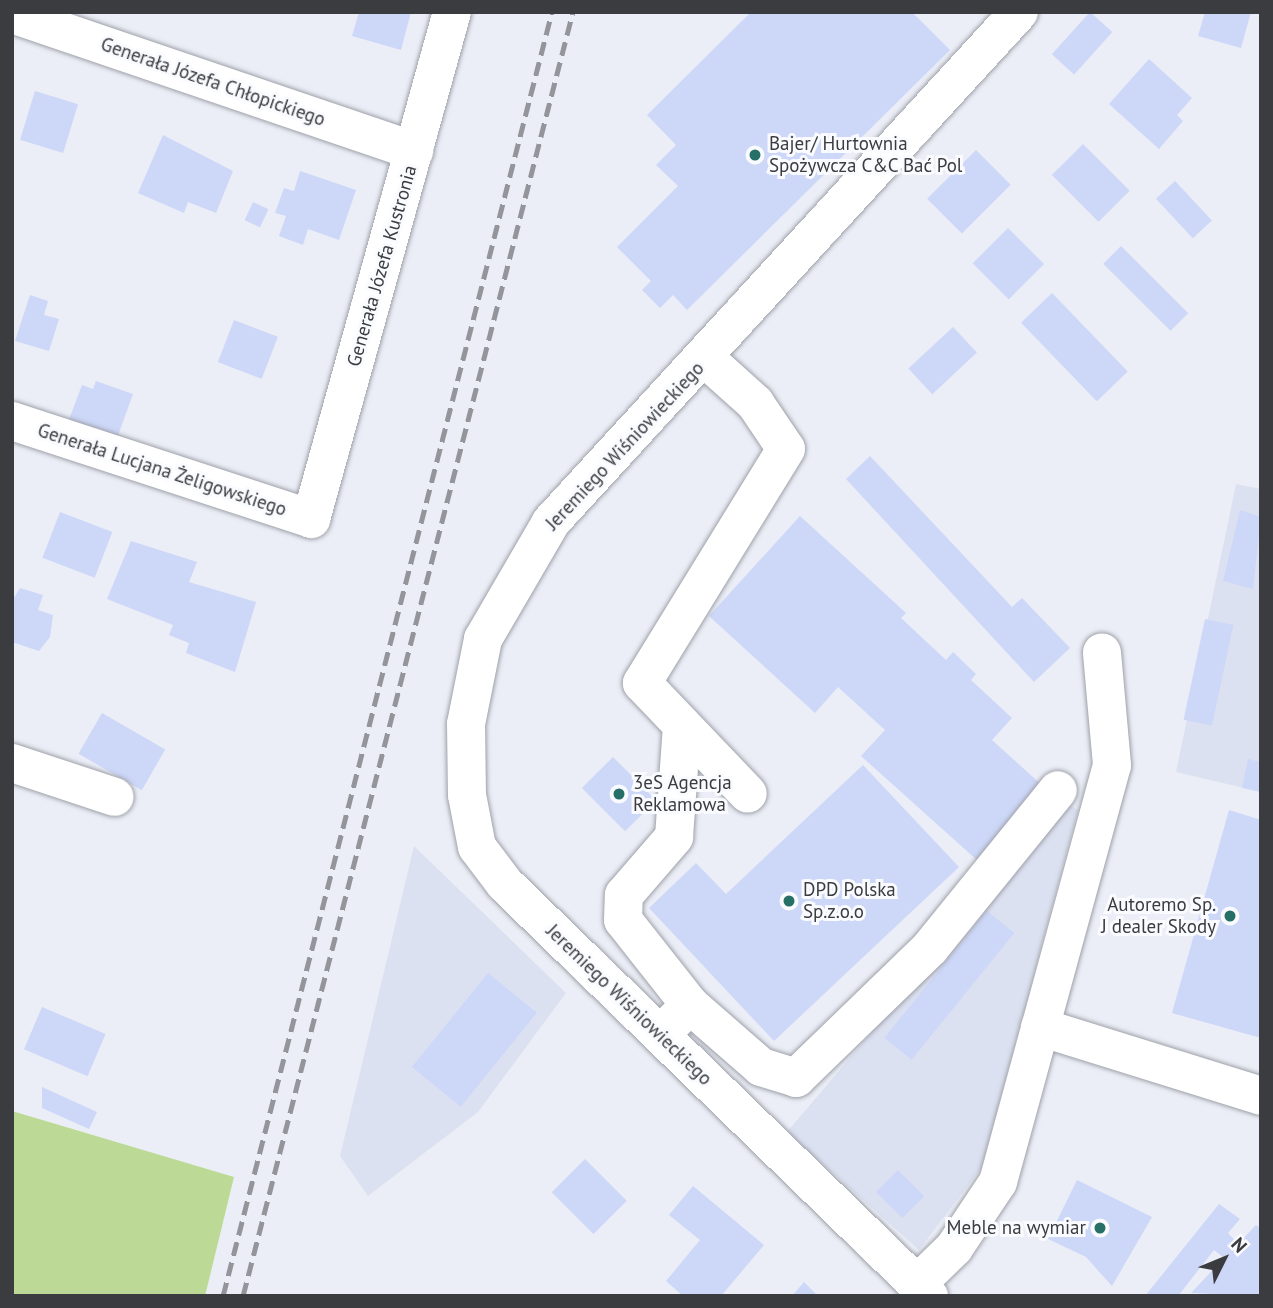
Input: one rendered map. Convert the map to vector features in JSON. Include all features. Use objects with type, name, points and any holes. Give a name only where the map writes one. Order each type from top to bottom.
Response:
[{"type":"street","name":"Generała Józefa Kustronia","points":[[311,519],[452,12]]},
{"type":"street","name":"Jeremiego Wiśniowieckiego","points":[[923,1290],[505,884],[477,847],[467,795],[466,724],[483,639],[521,567],[551,522],[706,359],[1019,12]]},
{"type":"street","name":"Generała Józefa Chłopickiego","points":[[12,14],[414,151]]},
{"type":"street","points":[[706,359],[755,403],[786,449],[642,683],[748,794]]},
{"type":"street","name":"Generała Lucjana Żeligowskiego","points":[[12,421],[311,519]]},
{"type":"street","points":[[923,1290],[998,1182],[1112,765],[1102,652]]},
{"type":"street","points":[[682,725],[674,836],[624,895],[624,920],[690,1005],[761,1067],[796,1078],[930,948],[1058,790]]},
{"type":"street","points":[[12,763],[115,797]]},
{"type":"street","points":[[660,1036],[690,1005]]},
{"type":"street","points":[[1040,1027],[1261,1096]]},
{"type":"shaded area","points":[[1236,484],[1261,489],[1261,792],[1176,772]]},
{"type":"shaded area","points":[[1066,803],[1078,810],[982,1167],[919,1250],[787,1132]]},
{"type":"shaded area","points":[[414,846],[566,993],[478,1112],[368,1196],[340,1156]]},
{"type":"green space","points":[[12,1111],[234,1177],[205,1296],[12,1296]]},
{"type":"building","points":[[359,12],[411,12],[401,50],[352,36]]},
{"type":"building","name":"Bajer/ Hurtownia Spożywcza C&C Bać Pol","points":[[751,12],[912,12],[950,50],[687,310],[673,295],[660,308],[642,290],[651,281],[617,247],[678,186],[656,165],[676,145],[647,115]]},
{"type":"building","points":[[1090,12],[1112,32],[1074,74],[1052,54]]},
{"type":"building","points":[[1205,12],[1251,12],[1241,48],[1198,36]]},
{"type":"building","points":[[1149,59],[1192,98],[1177,115],[1183,121],[1159,149],[1109,104]]},
{"type":"building","points":[[35,91],[78,104],[63,153],[20,140]]},
{"type":"building","points":[[163,135],[233,171],[216,213],[188,202],[184,213],[138,193]]},
{"type":"building","points":[[1083,144],[1130,191],[1099,222],[1052,175]]},
{"type":"building","points":[[976,150],[1011,185],[962,233],[927,199]]},
{"type":"building","points":[[300,171],[356,190],[339,240],[308,229],[303,245],[279,236],[286,216],[275,213],[284,188],[294,191]]},
{"type":"building","points":[[1175,181],[1212,220],[1193,238],[1156,199]]},
{"type":"building","points":[[253,202],[268,209],[260,227],[245,220]]},
{"type":"building","points":[[1008,228],[1044,264],[1009,299],[973,263]]},
{"type":"building","points":[[1121,246],[1188,313],[1170,331],[1103,264]]},
{"type":"building","points":[[1052,293],[1128,371],[1097,401],[1021,323]]},
{"type":"building","points":[[30,295],[48,301],[44,315],[59,319],[49,351],[15,341]]},
{"type":"building","points":[[234,320],[278,337],[262,379],[218,362]]},
{"type":"building","points":[[953,327],[977,353],[932,394],[908,369]]},
{"type":"building","points":[[96,381],[133,394],[116,441],[68,422],[82,385],[93,389]]},
{"type":"building","points":[[870,456],[1012,607],[1022,598],[1070,648],[1034,682],[846,479]]},
{"type":"building","points":[[1240,510],[1261,517],[1253,589],[1223,581]]},
{"type":"building","points":[[60,512],[112,532],[95,578],[42,558]]},
{"type":"building","points":[[800,516],[906,613],[901,618],[946,660],[953,652],[976,674],[971,680],[1012,718],[992,740],[1044,787],[978,861],[861,756],[885,730],[838,687],[815,713],[709,616]]},
{"type":"building","points":[[131,541],[197,562],[189,582],[256,602],[235,672],[186,653],[189,643],[169,635],[173,625],[107,599]]},
{"type":"building","points":[[20,588],[43,595],[38,610],[53,615],[50,637],[39,651],[12,642],[12,601]]},
{"type":"building","points":[[1205,619],[1233,625],[1212,726],[1184,720]]},
{"type":"building","points":[[102,713],[165,750],[142,790],[78,754]]},
{"type":"building","name":"3eS Agencja Reklamowa","points":[[613,757],[656,800],[625,831],[582,788]]},
{"type":"building","points":[[1248,759],[1261,762],[1261,792],[1242,788]]},
{"type":"building","name":"DPD Polska Sp.z.o.o","points":[[863,765],[959,867],[774,1041],[649,908],[696,863],[726,894]]},
{"type":"building","name":"Autoremo Sp. J dealer Skody","points":[[1229,810],[1261,820],[1261,1038],[1172,1013]]},
{"type":"building","points":[[987,911],[1014,933],[912,1060],[884,1038]]},
{"type":"building","points":[[488,973],[537,1013],[461,1107],[412,1067]]},
{"type":"building","points":[[42,1007],[106,1034],[88,1076],[24,1049]]},
{"type":"building","points":[[42,1087],[97,1112],[89,1129],[42,1108]]},
{"type":"building","points":[[585,1159],[627,1201],[593,1234],[552,1192]]},
{"type":"building","points":[[898,1170],[924,1196],[902,1218],[876,1192]]},
{"type":"building","name":"Meble na wymiar","points":[[1077,1180],[1152,1217],[1112,1286],[1086,1257],[1048,1239]]},
{"type":"building","points":[[693,1186],[764,1245],[721,1296],[683,1296],[666,1281],[700,1240],[669,1215]]},
{"type":"building","points":[[1219,1204],[1240,1219],[1228,1233],[1238,1244],[1256,1225],[1261,1229],[1261,1296],[1191,1293],[1224,1258],[1214,1250],[1178,1296],[1145,1296]]},
{"type":"building","points":[[804,1282],[818,1296],[792,1296]]},
{"type":"railway","points":[[223,1296],[552,12]]},
{"type":"railway","points":[[243,1296],[573,12]]},
{"type":"place","name":"Bajer/ Hurtownia Spożywcza C&C Bać Pol","points":[[755,155]]},
{"type":"place","name":"3eS Agencja Reklamowa","points":[[619,794]]},
{"type":"place","name":"DPD Polska Sp.z.o.o","points":[[789,901]]},
{"type":"place","name":"Autoremo Sp. J dealer Skody","points":[[1230,916]]},
{"type":"place","name":"Meble na wymiar","points":[[1100,1228]]}]
